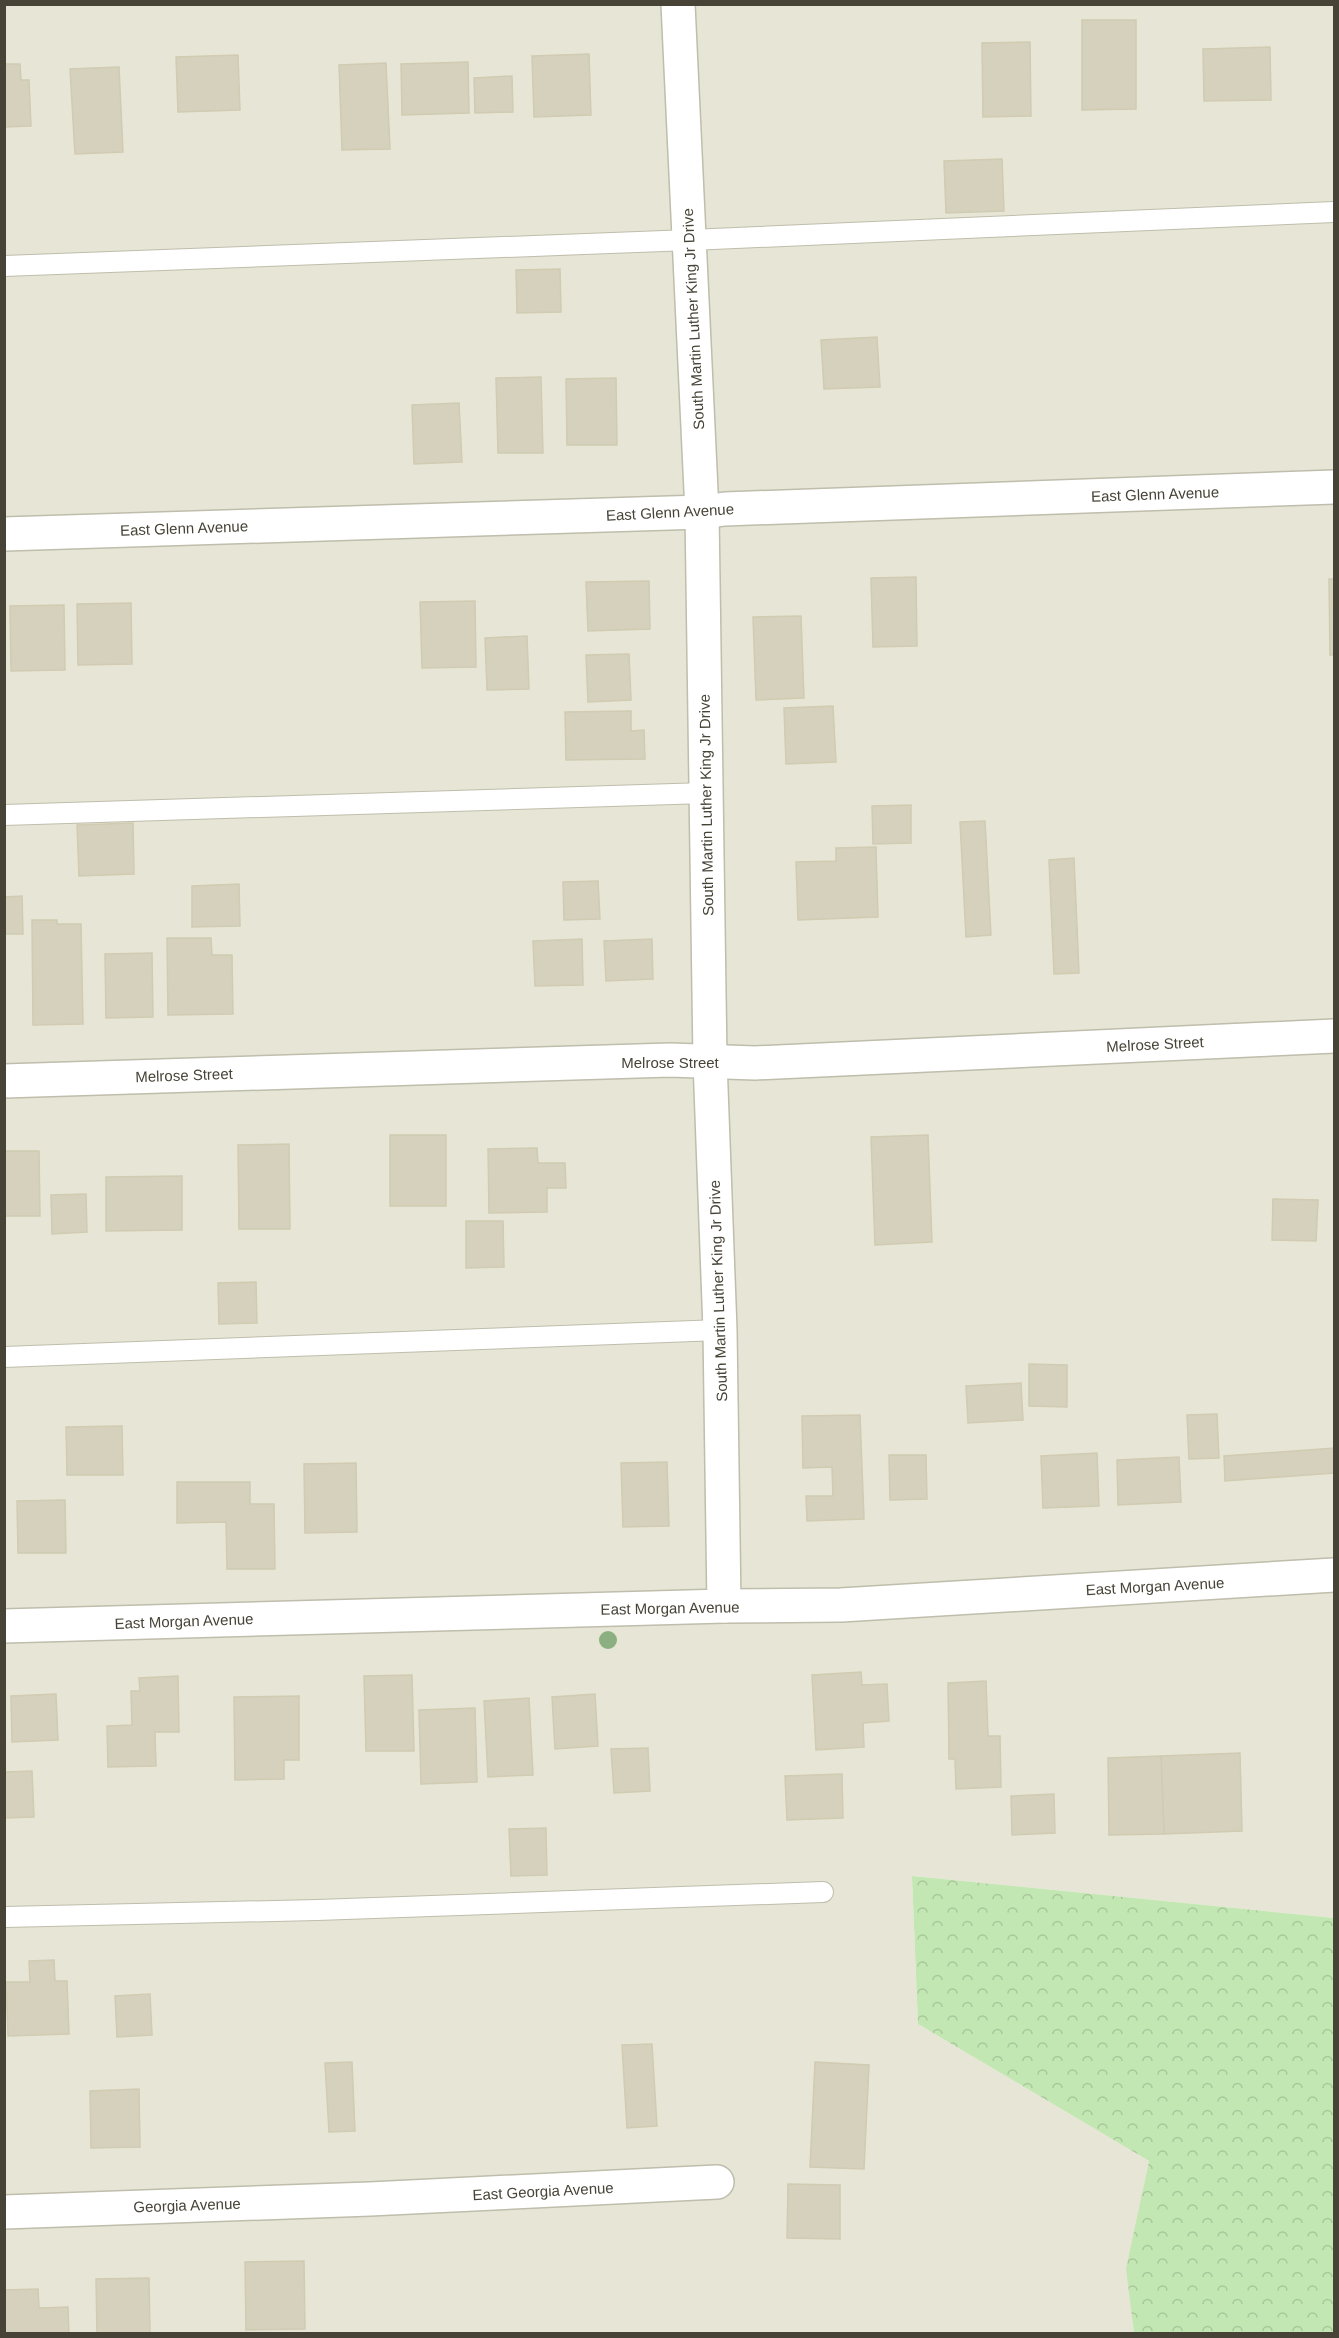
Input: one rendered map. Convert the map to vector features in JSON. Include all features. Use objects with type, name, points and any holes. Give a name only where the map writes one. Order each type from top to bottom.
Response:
[{"type":"street","name":"South Martin Luther King Jr Drive","points":[[678,4],[702,512],[710,1061],[720,1330],[724,1606]]},
{"type":"street","name":"East Glenn Avenue","points":[[4,534],[702,512],[725,509],[1335,487]]},
{"type":"street","name":"Melrose Street","points":[[4,1081],[670,1060],[755,1063],[1335,1036]]},
{"type":"street","name":"East Morgan Avenue","points":[[4,1626],[724,1606],[841,1605],[1335,1575]]},
{"type":"street","name":"East Georgia Avenue","points":[[370,2199],[717,2182]]},
{"type":"street","name":"Georgia Avenue","points":[[4,2212],[370,2199]]},
{"type":"lane","points":[[4,266],[690,240],[1335,212]]},
{"type":"lane","points":[[4,815],[706,794]]},
{"type":"lane","points":[[4,1357],[720,1330]]},
{"type":"lane","points":[[4,1917],[317,1910],[823,1892]]},
{"type":"shaded area","points":[[5,5],[1334,5],[1334,1918],[912,1876],[918,2024],[1149,2161],[1127,2269],[1134,2333],[5,2334]]},
{"type":"green space","points":[[912,1876],[1334,1918],[1334,2333],[1134,2333],[1126,2269],[1149,2161],[918,2024]]},
{"type":"building","points":[[1082,20],[1136,20],[1136,109],[1082,110]]},
{"type":"building","points":[[1030,42],[1031,116],[983,117],[982,43]]},
{"type":"building","points":[[1270,47],[1271,100],[1204,101],[1203,49]]},
{"type":"building","points":[[589,54],[591,115],[534,117],[532,56]]},
{"type":"building","points":[[238,55],[240,110],[178,112],[176,57]]},
{"type":"building","points":[[468,62],[469,113],[402,115],[401,64]]},
{"type":"building","points":[[386,63],[390,149],[342,150],[339,65]]},
{"type":"building","points":[[4,64],[20,64],[21,80],[29,80],[31,126],[4,127]]},
{"type":"building","points":[[119,67],[123,152],[75,154],[70,69]]},
{"type":"building","points":[[512,76],[513,112],[475,113],[474,78]]},
{"type":"building","points":[[1002,159],[1004,211],[946,213],[944,161]]},
{"type":"building","points":[[560,269],[561,312],[517,313],[516,270]]},
{"type":"building","points":[[877,337],[880,387],[824,389],[821,340]]},
{"type":"building","points":[[541,377],[543,453],[498,453],[496,378]]},
{"type":"building","points":[[616,378],[617,445],[567,445],[566,379]]},
{"type":"building","points":[[459,403],[462,462],[414,464],[412,405]]},
{"type":"building","points":[[916,577],[917,646],[873,647],[871,578]]},
{"type":"building","points":[[1329,579],[1334,579],[1334,655],[1330,655]]},
{"type":"building","points":[[649,581],[650,629],[588,631],[586,582]]},
{"type":"building","points":[[475,601],[476,667],[422,668],[420,602]]},
{"type":"building","points":[[131,603],[132,664],[78,665],[77,604]]},
{"type":"building","points":[[64,605],[65,670],[11,671],[10,606]]},
{"type":"building","points":[[801,616],[804,698],[756,700],[753,617]]},
{"type":"building","points":[[527,636],[529,689],[487,690],[485,638]]},
{"type":"building","points":[[629,654],[631,700],[588,702],[586,655]]},
{"type":"building","points":[[833,706],[836,762],[786,764],[784,708]]},
{"type":"building","points":[[631,711],[631,731],[644,730],[645,759],[566,760],[565,712]]},
{"type":"building","points":[[911,805],[911,843],[873,844],[872,806]]},
{"type":"building","points":[[985,821],[991,935],[966,937],[960,822]]},
{"type":"building","points":[[133,823],[134,874],[79,876],[77,825]]},
{"type":"building","points":[[876,847],[878,917],[798,920],[796,862],[836,861],[836,848]]},
{"type":"building","points":[[1074,858],[1079,973],[1054,974],[1049,860]]},
{"type":"building","points":[[598,881],[600,919],[564,920],[563,882]]},
{"type":"building","points":[[239,884],[240,926],[192,927],[192,886]]},
{"type":"building","points":[[22,896],[23,934],[4,934],[4,897]]},
{"type":"building","points":[[32,920],[57,920],[57,924],[81,924],[83,1024],[33,1025]]},
{"type":"building","points":[[167,938],[211,938],[212,955],[232,955],[233,1014],[168,1015]]},
{"type":"building","points":[[582,939],[583,985],[535,986],[533,941]]},
{"type":"building","points":[[652,939],[653,979],[606,981],[604,941]]},
{"type":"building","points":[[152,953],[153,1017],[106,1018],[105,954]]},
{"type":"building","points":[[390,1135],[446,1135],[446,1206],[390,1206]]},
{"type":"building","points":[[928,1135],[932,1242],[875,1245],[871,1137]]},
{"type":"building","points":[[289,1144],[290,1229],[239,1229],[238,1145]]},
{"type":"building","points":[[537,1148],[538,1163],[565,1163],[566,1188],[547,1188],[547,1212],[489,1213],[488,1149]]},
{"type":"building","points":[[4,1151],[39,1151],[40,1216],[4,1216]]},
{"type":"building","points":[[182,1176],[182,1230],[106,1231],[106,1177]]},
{"type":"building","points":[[86,1194],[87,1232],[52,1234],[51,1195]]},
{"type":"building","points":[[1273,1199],[1318,1200],[1316,1241],[1272,1240]]},
{"type":"building","points":[[466,1221],[503,1221],[504,1267],[466,1268]]},
{"type":"building","points":[[256,1282],[257,1323],[219,1324],[218,1283]]},
{"type":"building","points":[[1029,1364],[1067,1365],[1067,1407],[1029,1406]]},
{"type":"building","points":[[1021,1383],[1023,1420],[968,1423],[966,1386]]},
{"type":"building","points":[[1217,1414],[1219,1458],[1189,1459],[1187,1415]]},
{"type":"building","points":[[860,1415],[864,1519],[807,1521],[806,1496],[833,1496],[832,1467],[803,1468],[802,1416]]},
{"type":"building","points":[[122,1426],[123,1475],[67,1475],[66,1427]]},
{"type":"building","points":[[1334,1448],[1334,1473],[1225,1481],[1224,1456]]},
{"type":"building","points":[[1097,1453],[1099,1506],[1043,1508],[1041,1456]]},
{"type":"building","points":[[889,1455],[926,1455],[927,1499],[890,1500]]},
{"type":"building","points":[[1179,1457],[1181,1502],[1118,1505],[1117,1460]]},
{"type":"building","points":[[667,1462],[669,1526],[623,1527],[621,1463]]},
{"type":"building","points":[[356,1463],[357,1532],[305,1533],[304,1464]]},
{"type":"building","points":[[177,1482],[250,1482],[250,1504],[274,1504],[275,1569],[227,1569],[226,1522],[177,1523]]},
{"type":"building","points":[[65,1500],[66,1553],[18,1553],[17,1501]]},
{"type":"building","points":[[861,1672],[862,1685],[887,1684],[889,1721],[863,1723],[864,1747],[816,1750],[812,1675]]},
{"type":"building","points":[[412,1675],[414,1751],[366,1751],[364,1676]]},
{"type":"building","points":[[178,1676],[179,1732],[155,1732],[156,1766],[108,1767],[107,1726],[132,1725],[131,1691],[140,1691],[139,1678]]},
{"type":"building","points":[[986,1681],[988,1736],[1000,1736],[1001,1787],[956,1789],[955,1759],[949,1759],[948,1683]]},
{"type":"building","points":[[56,1694],[58,1740],[12,1742],[11,1696]]},
{"type":"building","points":[[595,1694],[598,1746],[555,1749],[552,1697]]},
{"type":"building","points":[[299,1696],[299,1760],[284,1760],[284,1779],[235,1780],[234,1697]]},
{"type":"building","points":[[529,1698],[533,1775],[488,1777],[484,1701]]},
{"type":"building","points":[[475,1708],[477,1782],[421,1784],[419,1710]]},
{"type":"building","points":[[648,1748],[650,1791],[614,1793],[611,1749]]},
{"type":"building","points":[[1240,1753],[1242,1831],[1164,1834],[1161,1756]]},
{"type":"building","points":[[1161,1756],[1164,1834],[1109,1835],[1108,1758]]},
{"type":"building","points":[[32,1771],[34,1817],[4,1818],[4,1772]]},
{"type":"building","points":[[842,1774],[843,1818],[787,1820],[785,1776]]},
{"type":"building","points":[[1054,1794],[1055,1833],[1012,1835],[1011,1796]]},
{"type":"building","points":[[546,1828],[547,1875],[511,1876],[509,1829]]},
{"type":"building","points":[[54,1960],[55,1981],[67,1981],[69,2034],[8,2036],[6,1982],[30,1982],[29,1961]]},
{"type":"building","points":[[150,1994],[152,2035],[117,2037],[115,1996]]},
{"type":"building","points":[[652,2044],[657,2126],[627,2128],[622,2045]]},
{"type":"building","points":[[352,2062],[355,2131],[329,2132],[325,2063]]},
{"type":"building","points":[[815,2062],[869,2065],[864,2169],[810,2167]]},
{"type":"building","points":[[139,2089],[140,2147],[91,2148],[90,2091]]},
{"type":"building","points":[[788,2184],[840,2185],[840,2239],[787,2238]]},
{"type":"building","points":[[304,2261],[305,2329],[246,2330],[245,2262]]},
{"type":"building","points":[[149,2278],[150,2334],[97,2334],[96,2279]]},
{"type":"building","points":[[38,2289],[39,2308],[68,2307],[69,2334],[4,2334],[4,2290]]}]
